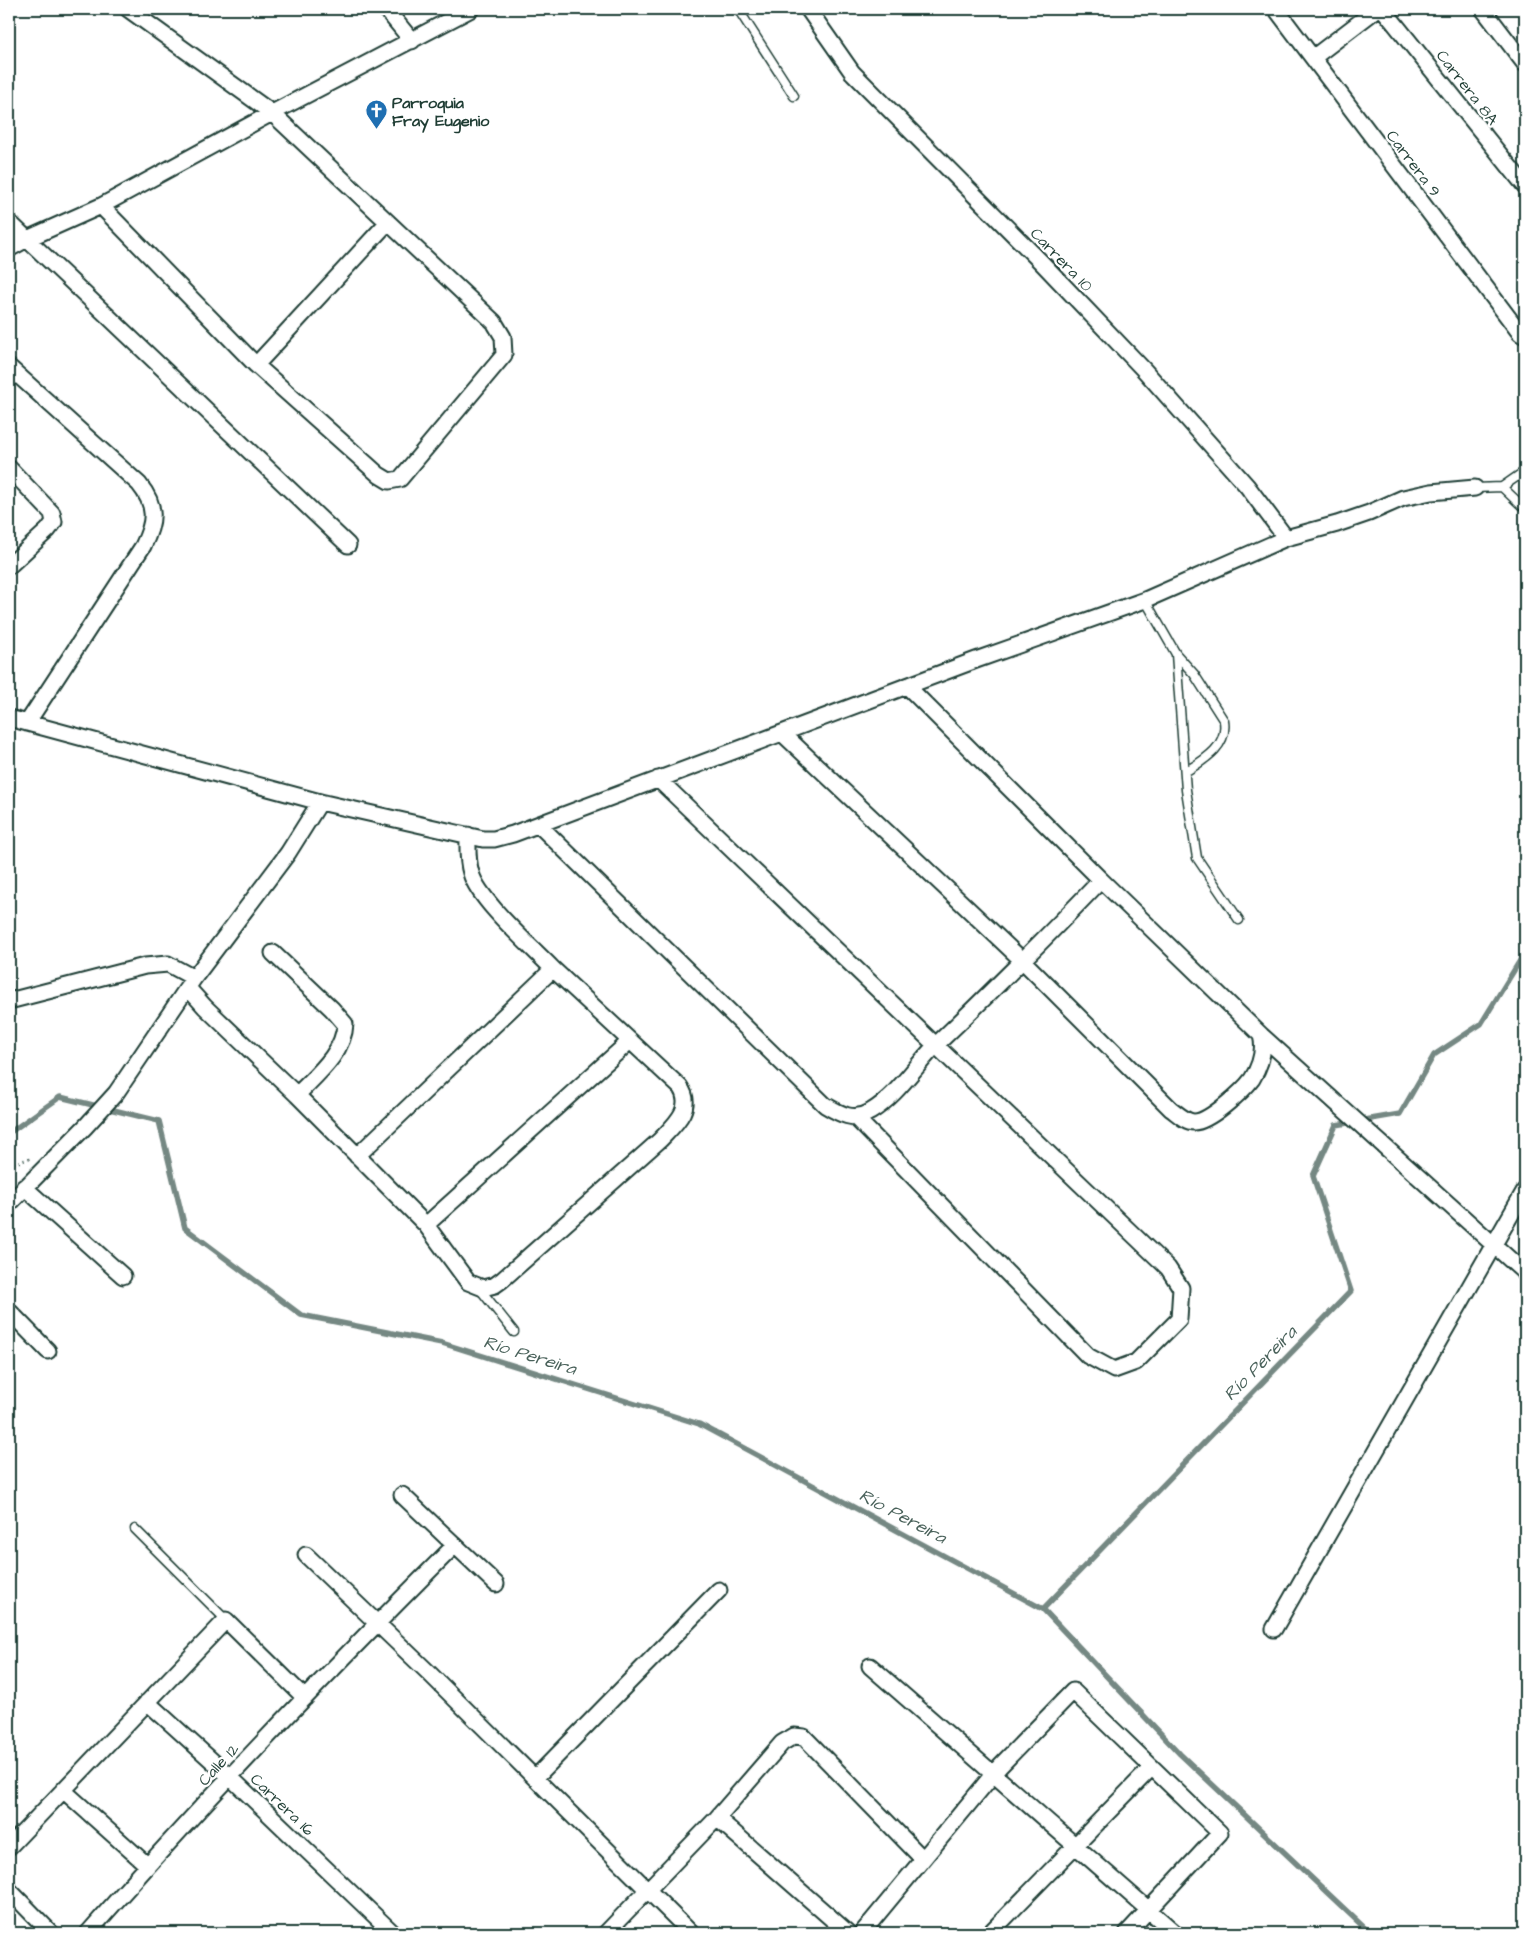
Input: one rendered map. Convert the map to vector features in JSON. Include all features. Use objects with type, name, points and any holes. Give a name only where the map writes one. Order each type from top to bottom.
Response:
[{"type":"street","points":[[102,206],[256,365],[379,476],[389,480],[400,479],[504,355],[503,337],[494,322],[272,113],[128,9]]},
{"type":"street","points":[[386,9],[412,40]]},
{"type":"street","points":[[9,249],[27,239],[102,206],[272,113],[471,9]]},
{"type":"street","name":"Carrera 10","points":[[808,9],[852,72],[1042,263],[1145,371],[1247,486],[1286,538]]},
{"type":"street","name":"Carrera 9","points":[[1276,9],[1520,333],[1525,336]]},
{"type":"street","points":[[1314,57],[1377,9]]},
{"type":"street","name":"Carrera 8A","points":[[1384,9],[1523,181]]},
{"type":"street","points":[[1483,9],[1525,64]]},
{"type":"street","points":[[9,222],[348,545]]},
{"type":"street","points":[[256,365],[388,222]]},
{"type":"street","points":[[9,367],[139,484],[147,494],[152,506],[152,522],[143,546],[27,723]]},
{"type":"street","points":[[9,468],[52,514],[54,522],[48,530],[9,566]]},
{"type":"street","points":[[9,718],[320,802],[494,839],[539,825],[907,686],[1145,600],[1286,538],[1337,524],[1403,498],[1430,492],[1475,488]]},
{"type":"street","points":[[907,686],[1101,880],[1261,1035],[1525,1273]]},
{"type":"street","points":[[782,733],[1023,961],[1171,1109],[1187,1120],[1194,1122],[1205,1120],[1252,1079],[1263,1052],[1264,1046],[1261,1035]]},
{"type":"street","points":[[539,825],[825,1106],[841,1115],[856,1118],[1088,1356],[1114,1370],[1136,1362],[1180,1319],[1181,1288],[1168,1268],[658,780]]},
{"type":"street","points":[[9,1204],[116,1093],[191,983],[288,853],[320,802]]},
{"type":"street","points":[[9,1002],[145,966],[168,964],[191,983],[205,1008],[298,1095],[426,1225],[468,1282],[478,1287],[488,1287],[502,1280],[660,1140],[681,1117],[686,1103],[684,1093],[553,969],[481,895],[471,874],[467,856],[468,835]]},
{"type":"street","points":[[856,1118],[870,1112],[890,1096],[936,1046],[1023,961],[1101,880]]},
{"type":"street","points":[[273,953],[332,1009],[345,1024],[341,1042],[334,1055],[298,1095]]},
{"type":"street","points":[[357,1156],[553,969]]},
{"type":"street","points":[[426,1225],[630,1041]]},
{"type":"street","points":[[24,1187],[123,1276]]},
{"type":"street","points":[[1274,1629],[1525,1190]]},
{"type":"street","points":[[9,1311],[48,1351]]},
{"type":"street","points":[[402,1495],[496,1584]]},
{"type":"street","name":"Calle 12","points":[[88,1933],[147,1865],[229,1776],[455,1545]]},
{"type":"street","points":[[306,1555],[691,1933]]},
{"type":"street","points":[[535,1778],[719,1590]]},
{"type":"street","points":[[9,1847],[226,1620],[305,1698]]},
{"type":"street","points":[[870,1666],[1175,1933]]},
{"type":"street","points":[[862,1933],[993,1774],[1073,1691],[1220,1833],[1127,1933]]},
{"type":"street","name":"Carrera 16","points":[[147,1702],[229,1776],[393,1933]]},
{"type":"street","points":[[606,1933],[717,1818],[782,1744],[794,1736],[804,1737],[923,1859]]},
{"type":"street","points":[[990,1933],[1152,1767]]},
{"type":"street","points":[[63,1790],[147,1865]]},
{"type":"street","points":[[717,1818],[848,1933]]},
{"type":"street","points":[[9,1890],[51,1933]]},
{"type":"lane","points":[[738,9],[794,96]]},
{"type":"lane","points":[[1475,488],[1502,488],[1525,471]]},
{"type":"lane","points":[[1502,488],[1525,507]]},
{"type":"lane","points":[[1145,600],[1176,654],[1194,674],[1224,721],[1224,736],[1218,747],[1185,772]]},
{"type":"lane","points":[[1176,654],[1186,790],[1197,858],[1239,920]]},
{"type":"lane","points":[[478,1287],[514,1332]]},
{"type":"lane","points":[[135,1529],[226,1620]]},
{"type":"waterway","name":"Río Pereira","points":[[9,1133],[60,1097],[159,1121],[185,1228],[301,1315],[442,1343],[699,1424],[1043,1609],[1351,1291],[1313,1176],[1336,1125],[1400,1114],[1434,1055],[1481,1024],[1521,959],[1525,958]]},
{"type":"waterway","points":[[1043,1609],[1180,1754],[1370,1933]]},
{"type":"place","name":"Parroquia Fray Eugenio","points":[[376,130]]}]
